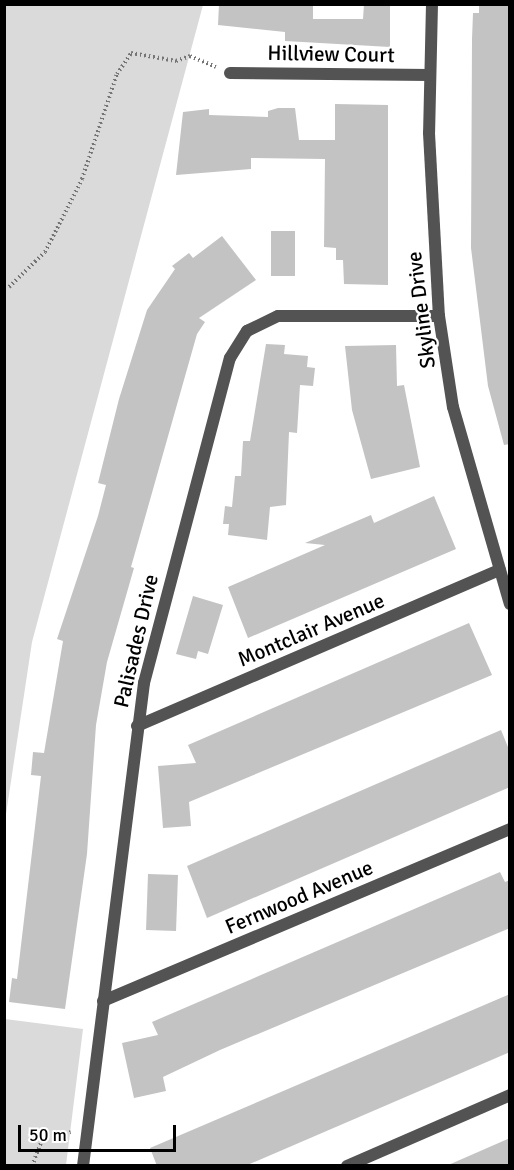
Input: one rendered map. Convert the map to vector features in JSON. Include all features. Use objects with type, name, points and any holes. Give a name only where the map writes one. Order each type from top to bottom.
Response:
[{"type":"street","name":"Skyline Drive","points":[[432,4],[430,75],[439,316],[453,407],[510,604]]},
{"type":"street","name":"Hillview Court","points":[[230,73],[430,75]]},
{"type":"street","name":"Palisades Drive","points":[[83,1166],[137,726],[162,607],[236,344],[247,331],[278,316],[439,316]]},
{"type":"street","name":"Montclair Avenue","points":[[137,726],[500,570]]},
{"type":"street","name":"Fernwood Avenue","points":[[103,1001],[510,829]]},
{"type":"street","points":[[347,1166],[510,1095]]},
{"type":"path","points":[[9,287],[45,252],[82,179],[117,74],[131,53],[176,61],[190,56],[230,73]]},
{"type":"path","points":[[32,1166],[43,1137],[59,1131],[87,1134]]},
{"type":"shaded area","points":[[5,4],[203,5],[32,642],[5,821]]},
{"type":"shaded area","points":[[5,1019],[83,1029],[66,1165],[5,1165]]},
{"type":"building","points":[[219,4],[313,4],[313,19],[363,19],[364,4],[390,4],[390,47],[285,41],[285,32],[218,25]]},
{"type":"building","points":[[479,4],[510,5],[510,444],[504,445],[488,386],[471,248],[472,39],[473,13],[479,13]]},
{"type":"building","points":[[335,104],[388,105],[388,285],[344,284],[343,260],[336,260],[336,248],[324,247],[325,159],[251,158],[251,169],[176,175],[183,112],[209,109],[209,115],[268,117],[268,111],[278,108],[295,108],[299,140],[335,140]]},
{"type":"building","points":[[271,231],[295,231],[295,276],[271,276]]},
{"type":"building","points":[[222,236],[256,280],[199,318],[205,322],[197,334],[131,567],[134,568],[107,662],[96,725],[87,854],[65,1009],[9,1002],[12,978],[17,979],[41,776],[31,775],[33,752],[44,753],[63,641],[57,639],[98,516],[106,485],[98,483],[119,399],[147,310],[175,269],[172,266],[189,253],[193,258]]},
{"type":"building","points":[[266,344],[285,345],[284,354],[308,356],[307,367],[315,368],[313,386],[300,385],[297,433],[289,432],[286,505],[270,507],[267,540],[228,535],[229,524],[223,524],[225,506],[232,507],[235,476],[241,476],[243,441],[250,441]]},
{"type":"building","points":[[396,345],[397,386],[404,385],[420,467],[371,479],[352,410],[345,346]]},
{"type":"building","points":[[434,496],[456,549],[248,638],[228,587],[325,545],[305,543],[371,515],[374,523]]},
{"type":"building","points":[[193,596],[223,605],[208,654],[198,651],[196,659],[176,654]]},
{"type":"building","points":[[469,623],[492,675],[189,802],[191,826],[163,828],[158,766],[196,763],[188,745]]},
{"type":"building","points":[[501,730],[510,752],[510,787],[207,918],[187,866]]},
{"type":"building","points":[[500,872],[505,882],[510,880],[510,928],[220,1050],[163,1077],[166,1091],[134,1098],[122,1043],[158,1035],[152,1022]]},
{"type":"building","points":[[148,874],[178,875],[176,931],[146,930]]},
{"type":"building","points":[[510,994],[510,1052],[245,1166],[157,1166],[150,1148]]},
{"type":"building","points":[[510,1138],[510,1166],[446,1166]]}]
